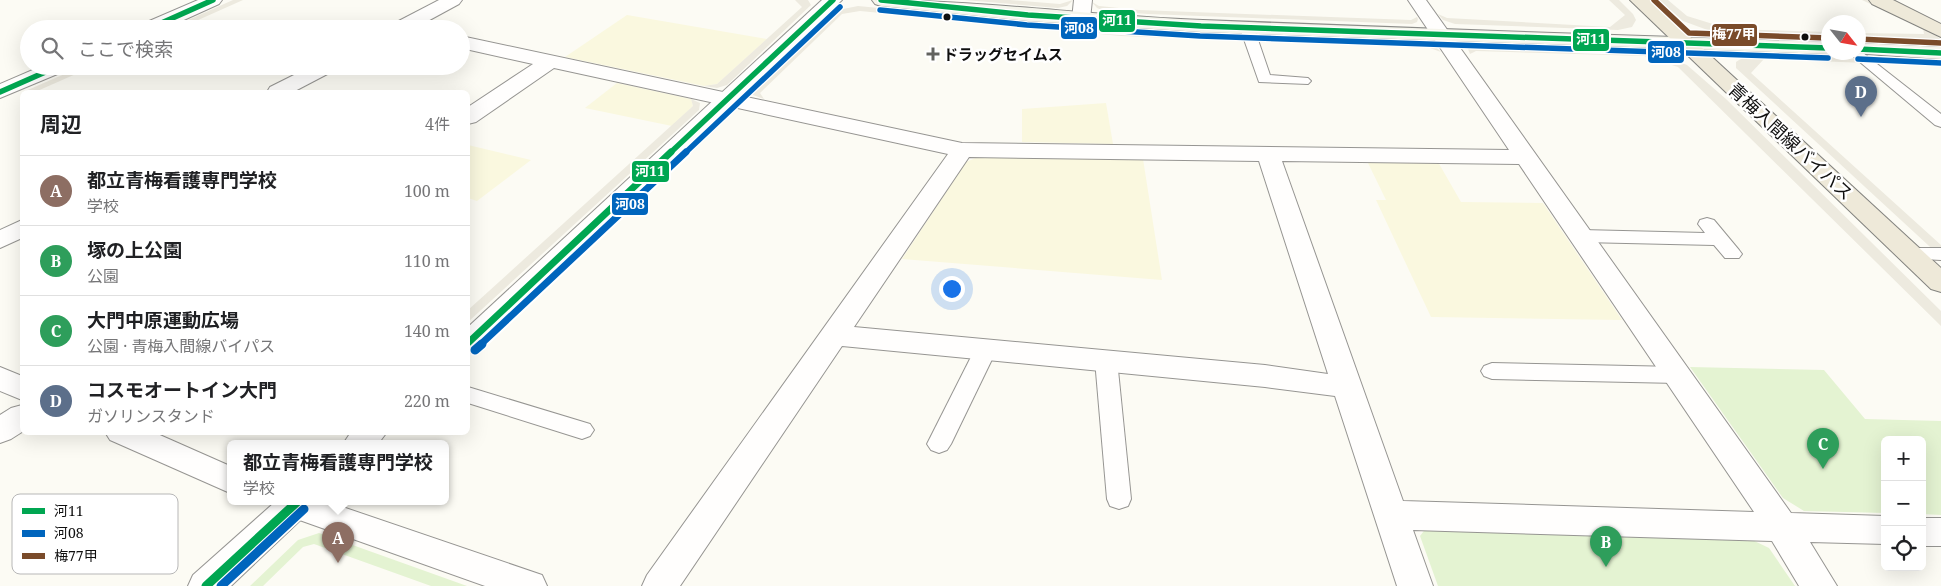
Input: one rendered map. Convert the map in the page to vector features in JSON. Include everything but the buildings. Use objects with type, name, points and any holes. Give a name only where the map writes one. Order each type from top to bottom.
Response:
[{"type":"main road","points":[[881,0],[1082,9],[1247,28],[1821,48]]},
{"type":"main road","name":"青梅入間線バイパス","points":[[1639,0],[1941,283]]},
{"type":"main road","points":[[1878,0],[1941,31]]},
{"type":"main road","points":[[1866,50],[1941,53]]},
{"type":"street","points":[[167,20],[213,0]]},
{"type":"street","points":[[416,20],[453,0]]},
{"type":"street","points":[[470,341],[833,0]]},
{"type":"street","points":[[1417,0],[1678,375],[1819,586]]},
{"type":"street","points":[[470,44],[962,150],[1528,157]]},
{"type":"street","points":[[470,116],[549,62]]},
{"type":"street","points":[[0,92],[39,75]]},
{"type":"street","points":[[282,90],[311,75]]},
{"type":"street","points":[[660,586],[962,150]]},
{"type":"street","points":[[1268,153],[1415,586]]},
{"type":"street","points":[[0,240],[20,229]]},
{"type":"street","points":[[833,335],[1266,376],[1346,387]]},
{"type":"street","points":[[0,378],[20,388]]},
{"type":"street","points":[[0,432],[20,417]]},
{"type":"street","points":[[128,435],[227,479]]},
{"type":"street","points":[[206,586],[290,505]]},
{"type":"street","points":[[301,505],[529,586]]},
{"type":"street","points":[[1392,515],[1881,530]]},
{"type":"street","points":[[1926,532],[1941,532]]},
{"type":"lane","points":[[1247,28],[1264,79],[1303,81]]},
{"type":"lane","points":[[1865,60],[1941,122]]},
{"type":"lane","points":[[1914,100],[1941,101]]},
{"type":"lane","points":[[1707,224],[1732,254]]},
{"type":"lane","points":[[1582,236],[1720,239]]},
{"type":"lane","points":[[1910,254],[1941,254]]},
{"type":"lane","points":[[939,444],[986,349]]},
{"type":"lane","points":[[1106,360],[1119,499]]},
{"type":"lane","points":[[1492,371],[1678,375]]},
{"type":"lane","points":[[470,396],[582,430]]},
{"type":"shaded area","points":[[233,0],[243,0],[198,20],[188,20]]},
{"type":"shaded area","points":[[795,0],[808,0],[811,5],[727,85],[717,88],[704,86],[717,84],[802,7]]},
{"type":"shaded area","points":[[964,0],[1010,0],[1060,4],[1073,0],[1067,6],[1058,8]]},
{"type":"shaded area","points":[[1609,0],[1619,0],[1633,14],[1636,20],[1632,27],[1618,30],[1455,24],[1443,20],[1438,14],[1447,18],[1610,27],[1625,15]]},
{"type":"shaded area","points":[[1659,0],[1668,0],[1687,16],[1729,29],[1821,32],[1821,39],[1732,35],[1713,32],[1683,21]]},
{"type":"shaded area","points":[[1862,0],[1868,0],[1930,30],[1940,39],[1934,42],[1866,40],[1866,33],[1924,34],[1923,29]]},
{"type":"shaded area","points":[[1092,2],[1099,6],[1139,10],[1411,20],[1417,17],[1418,19],[1417,22],[1412,24],[1148,14],[1104,11],[1097,8]]},
{"type":"shaded area","points":[[858,6],[1117,31],[1425,43],[1436,47],[1441,52],[1430,48],[1121,36],[860,11],[842,14],[760,93],[764,99],[753,95],[753,90],[832,15],[843,9]]},
{"type":"shaded area","points":[[627,15],[767,39],[717,84],[704,86],[565,57]]},
{"type":"shaded area","points":[[1470,46],[1640,51],[1667,57],[1687,65],[1726,99],[1941,311],[1941,326],[1678,67],[1644,56],[1476,51],[1470,54],[1468,49]]},
{"type":"shaded area","points":[[1747,56],[1821,57],[1821,60],[1866,59],[1941,62],[1941,66],[1764,59],[1751,73],[1941,245],[1941,257],[1736,68],[1736,62]]},
{"type":"shaded area","points":[[62,75],[74,75],[40,90],[28,90]]},
{"type":"shaded area","points":[[617,83],[691,99],[693,106],[672,126],[585,108]]},
{"type":"shaded area","points":[[691,99],[700,103],[699,110],[470,320],[470,308],[693,106]]},
{"type":"shaded area","points":[[1106,103],[1113,144],[1022,142],[1022,109]]},
{"type":"shaded area","points":[[470,145],[531,160],[477,201],[470,199]]},
{"type":"shaded area","points":[[978,157],[1143,159],[1162,280],[902,259],[966,162]]},
{"type":"shaded area","points":[[1367,161],[1438,162],[1461,202],[1543,203],[1622,320],[1431,317],[1376,200],[1386,200]]},
{"type":"green space","points":[[1690,367],[1824,370],[1865,419],[1941,421],[1941,515],[1926,514],[1926,436],[1881,436],[1881,513],[1804,511],[1783,498]]},
{"type":"green space","points":[[1427,527],[1746,537],[1769,548],[1795,586],[1438,586],[1420,536]]},
{"type":"green space","points":[[319,533],[467,586],[431,586],[314,544],[303,547],[263,586],[250,586],[298,540]]},
{"type":"transit line","name":"河11","points":[[168,20],[213,0]]},
{"type":"transit line","name":"河11","points":[[470,341],[833,0]]},
{"type":"transit line","name":"河11","points":[[881,0],[1028,15],[1201,26],[1821,48]]},
{"type":"transit line","name":"梅77甲","points":[[1654,0],[1689,33],[1821,38]]},
{"type":"transit line","name":"河08","points":[[475,350],[840,7]]},
{"type":"transit line","name":"河08","points":[[880,10],[1027,25],[1200,36],[1821,58]]},
{"type":"transit line","name":"梅77甲","points":[[1866,39],[1941,43]]},
{"type":"transit line","name":"河11","points":[[1866,49],[1941,53]]},
{"type":"transit line","name":"河08","points":[[1866,59],[1941,63]]},
{"type":"transit line","name":"河11","points":[[0,92],[39,75]]},
{"type":"transit line","name":"河11","points":[[206,586],[294,505]]},
{"type":"transit line","name":"河08","points":[[221,586],[304,509]]},
{"type":"place","name":"ドラッグセイムス","points":[[933,54]]},
{"type":"place","name":"コスモオートイン大門","points":[[1861,117]]},
{"type":"place","name":"大門中原運動広場","points":[[1823,469]]},
{"type":"place","name":"都立青梅看護専門学校","points":[[338,563]]},
{"type":"place","name":"塚の上公園","points":[[1606,567]]}]
